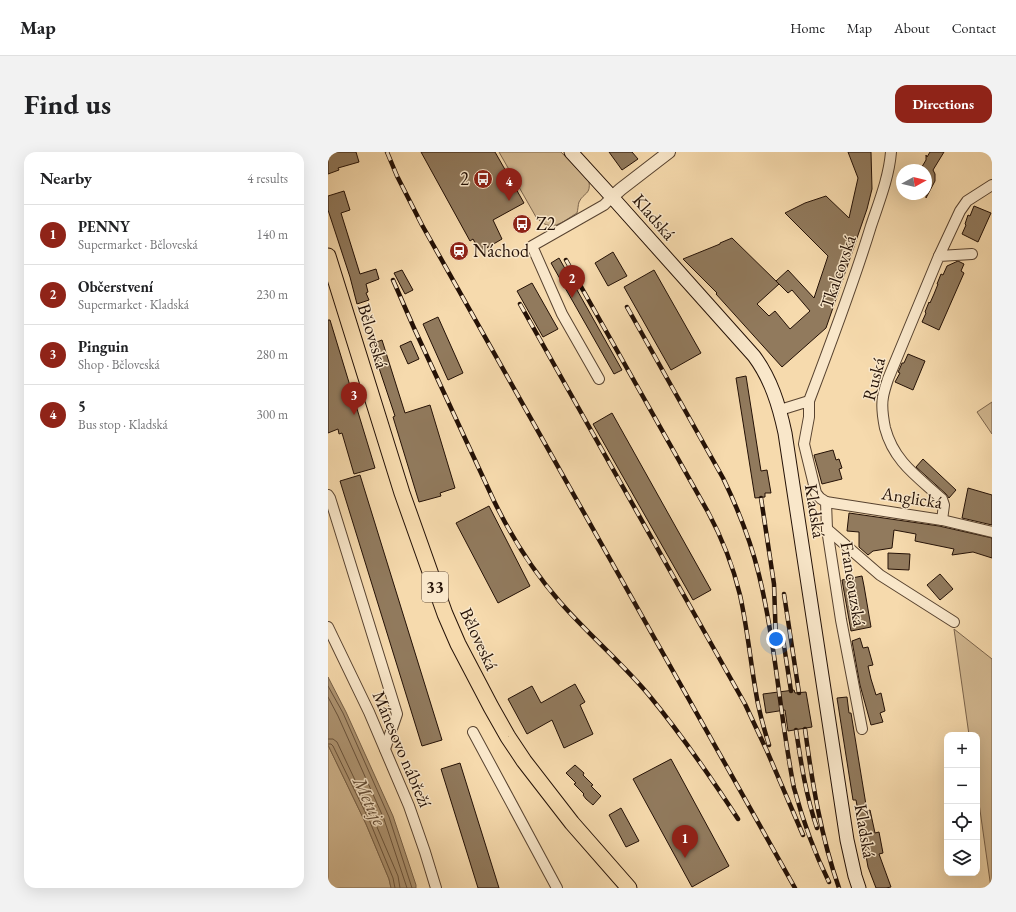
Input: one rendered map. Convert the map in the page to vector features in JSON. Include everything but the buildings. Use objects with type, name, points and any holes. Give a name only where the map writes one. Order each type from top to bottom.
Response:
[{"type":"main road","name":"Kladská","points":[[571,152],[608,201],[754,356],[761,365],[771,385],[780,410],[785,433],[847,840],[859,888]]},
{"type":"main road","name":"Běloveská","points":[[328,256],[402,493],[445,614],[458,644],[491,707],[524,761],[572,823],[628,888]]},
{"type":"street","points":[[599,379],[562,314],[532,246],[608,201],[669,152]]},
{"type":"street","name":"Tkalcovská","points":[[826,502],[816,493],[804,444],[809,417],[809,401],[830,346],[866,241],[886,178],[891,152]]},
{"type":"street","name":"Ruská","points":[[942,520],[944,505],[942,499],[900,460],[891,447],[884,422],[882,407],[883,397],[888,379],[939,256],[960,211],[967,201],[992,185]]},
{"type":"street","points":[[939,256],[972,254]]},
{"type":"street","points":[[780,410],[809,401]]},
{"type":"street","points":[[328,495],[397,714],[385,748]]},
{"type":"street","points":[[826,502],[827,529]]},
{"type":"street","name":"Anglická","points":[[826,502],[942,520],[992,532]]},
{"type":"street","name":"Francouzská","points":[[827,529],[880,575],[954,622]]},
{"type":"street","name":"Francouzská","points":[[827,529],[841,620],[862,729]]},
{"type":"street","name":"Mánesovo nábřeží","points":[[328,627],[385,748],[409,806],[436,888]]},
{"type":"street","points":[[473,732],[557,888]]},
{"type":"shaded area","points":[[499,152],[561,152],[589,181],[589,189],[579,202],[577,213],[561,223],[552,226],[541,222],[536,217]]},
{"type":"shaded area","points":[[992,402],[992,434],[977,412]]},
{"type":"shaded area","points":[[954,629],[992,659],[992,888],[980,810],[980,732],[969,732]]},
{"type":"shaded area","points":[[328,745],[366,824],[389,879],[391,888],[328,888]]},
{"type":"water","name":"Metuje","points":[[328,677],[346,712],[393,816],[416,888],[391,888],[389,879],[366,824],[328,745]]},
{"type":"railway","points":[[387,152],[397,176],[422,225],[795,888]]},
{"type":"railway","points":[[566,260],[718,532],[734,573],[740,595],[758,704],[769,745]]},
{"type":"railway","points":[[393,280],[494,501],[524,554],[560,602],[648,694],[695,755],[738,819]]},
{"type":"railway","points":[[520,304],[745,704],[803,835]]},
{"type":"railway","points":[[627,307],[723,478],[748,538],[759,575],[770,628],[794,788],[809,836],[829,882]]},
{"type":"railway","points":[[761,498],[774,584],[776,642]]},
{"type":"railway","points":[[784,594],[799,693]]},
{"type":"railway","points":[[783,639],[791,691]]},
{"type":"railway","points":[[805,729],[822,829],[839,888]]},
{"type":"railway","points":[[796,730],[807,792],[817,828]]},
{"type":"place","name":"2","points":[[483,179]]},
{"type":"place","name":"5","points":[[509,201]]},
{"type":"place","name":"Z2","points":[[522,224]]},
{"type":"place","name":"Náchod","points":[[459,251]]},
{"type":"place","name":"Občerstvení","points":[[572,298]]},
{"type":"place","name":"Pinguin","points":[[354,415]]},
{"type":"place","name":"PENNY","points":[[685,858]]}]
